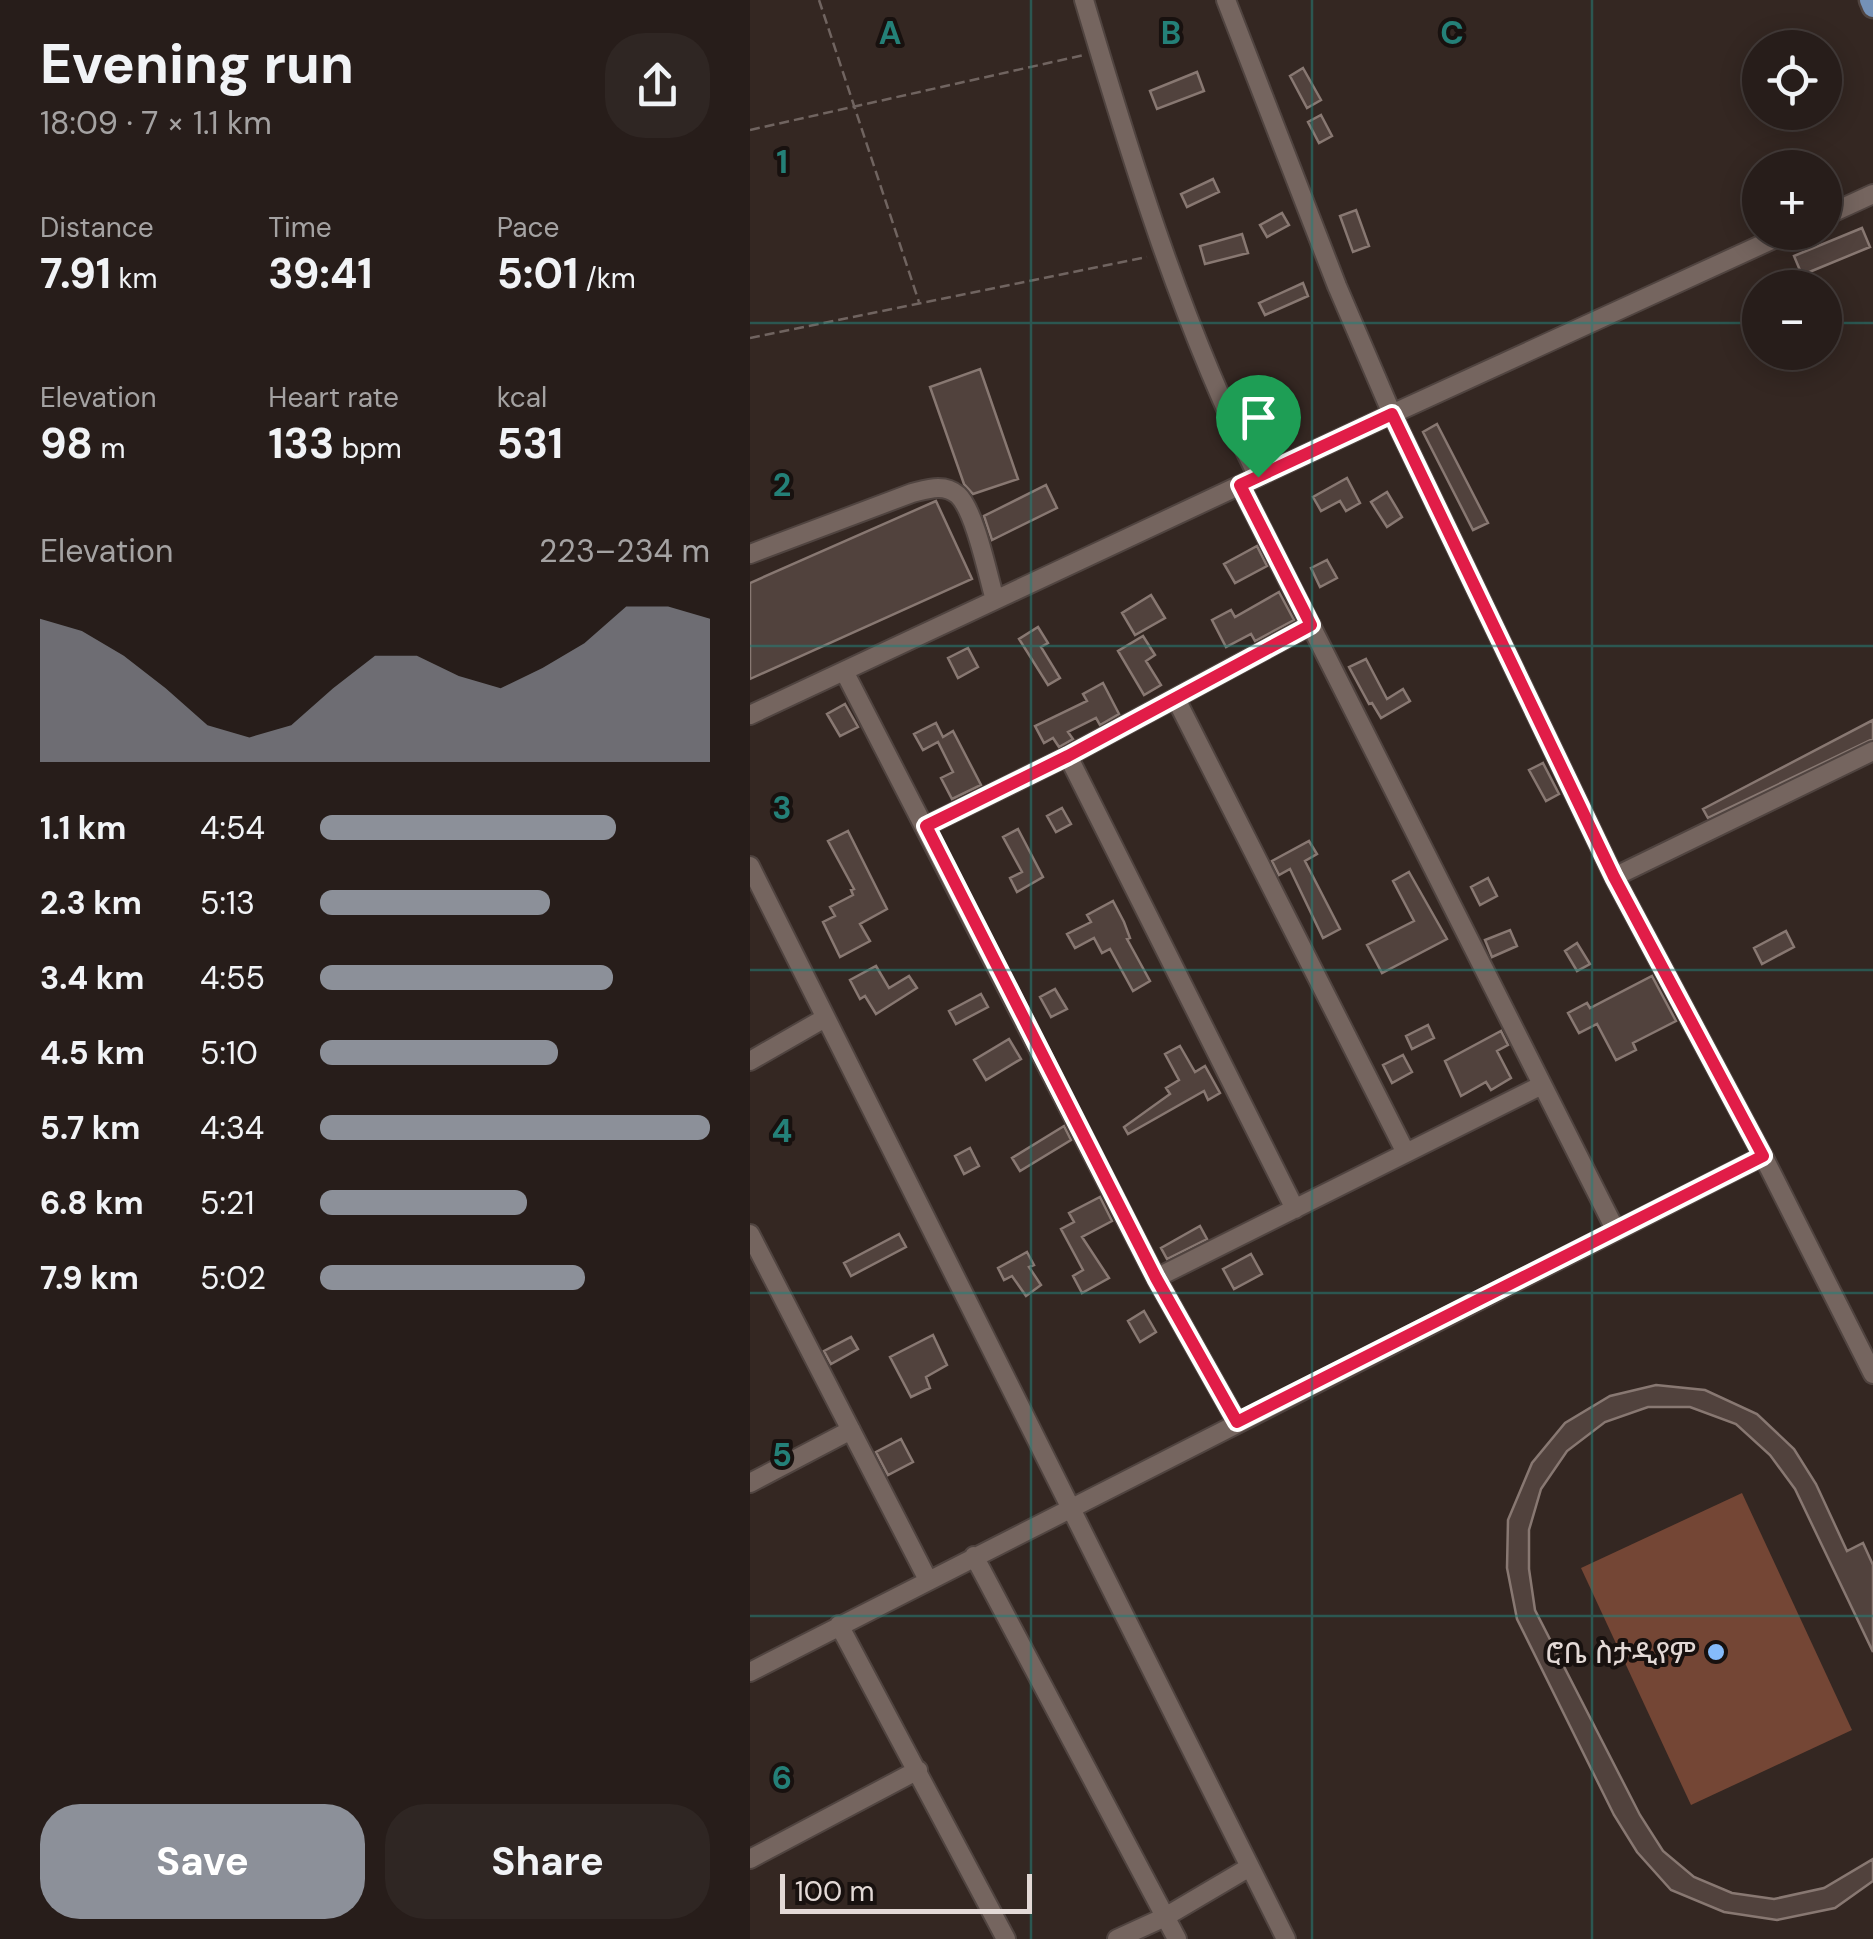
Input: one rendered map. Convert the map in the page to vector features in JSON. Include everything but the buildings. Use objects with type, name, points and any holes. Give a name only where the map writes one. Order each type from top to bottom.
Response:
[{"type":"main road","points":[[1870,0],[1873,7]]},
{"type":"street","points":[[1084,0],[1163,254],[1230,420],[1258,477]]},
{"type":"street","points":[[1226,0],[1337,286],[1392,414],[1614,877],[1763,1156],[1873,1374]]},
{"type":"street","points":[[1842,208],[1873,194]]},
{"type":"street","points":[[750,715],[1750,250]]},
{"type":"street","points":[[1240,485],[1616,1231]]},
{"type":"street","points":[[750,554],[912,493],[939,487],[958,496],[968,513],[996,600]]},
{"type":"street","points":[[926,826],[1068,756],[1311,625]]},
{"type":"street","points":[[844,671],[1156,1278],[1237,1422]]},
{"type":"street","points":[[1176,699],[1406,1153]]},
{"type":"street","points":[[1614,877],[1873,750]]},
{"type":"street","points":[[1068,756],[1295,1209]]},
{"type":"street","points":[[750,866],[1286,1939]]},
{"type":"street","points":[[750,1061],[825,1018]]},
{"type":"street","points":[[1156,1278],[1542,1085]]},
{"type":"street","points":[[750,1672],[1763,1156]]},
{"type":"street","points":[[750,1234],[928,1580]]},
{"type":"street","points":[[750,1483],[851,1430]]},
{"type":"street","points":[[974,1556],[1177,1939]]},
{"type":"street","points":[[839,1625],[1006,1939]]},
{"type":"street","points":[[750,1859],[918,1770]]},
{"type":"street","points":[[1118,1939],[1166,1917],[1248,1868]]},
{"type":"path","points":[[819,0],[919,303]]},
{"type":"path","points":[[750,130],[1100,52]]},
{"type":"path","points":[[750,338],[1163,254]]},
{"type":"shaded area","points":[[1742,1493],[1852,1730],[1691,1805],[1581,1568]]},
{"type":"place","name":"ሮቤ ስታዲየም","points":[[1716,1652]]},
{"type":"route","points":[[1392,414],[1614,877],[1763,1156],[1237,1422],[1156,1278],[926,826],[1068,756],[1311,625],[1240,485],[1258,477],[1392,414]]}]
